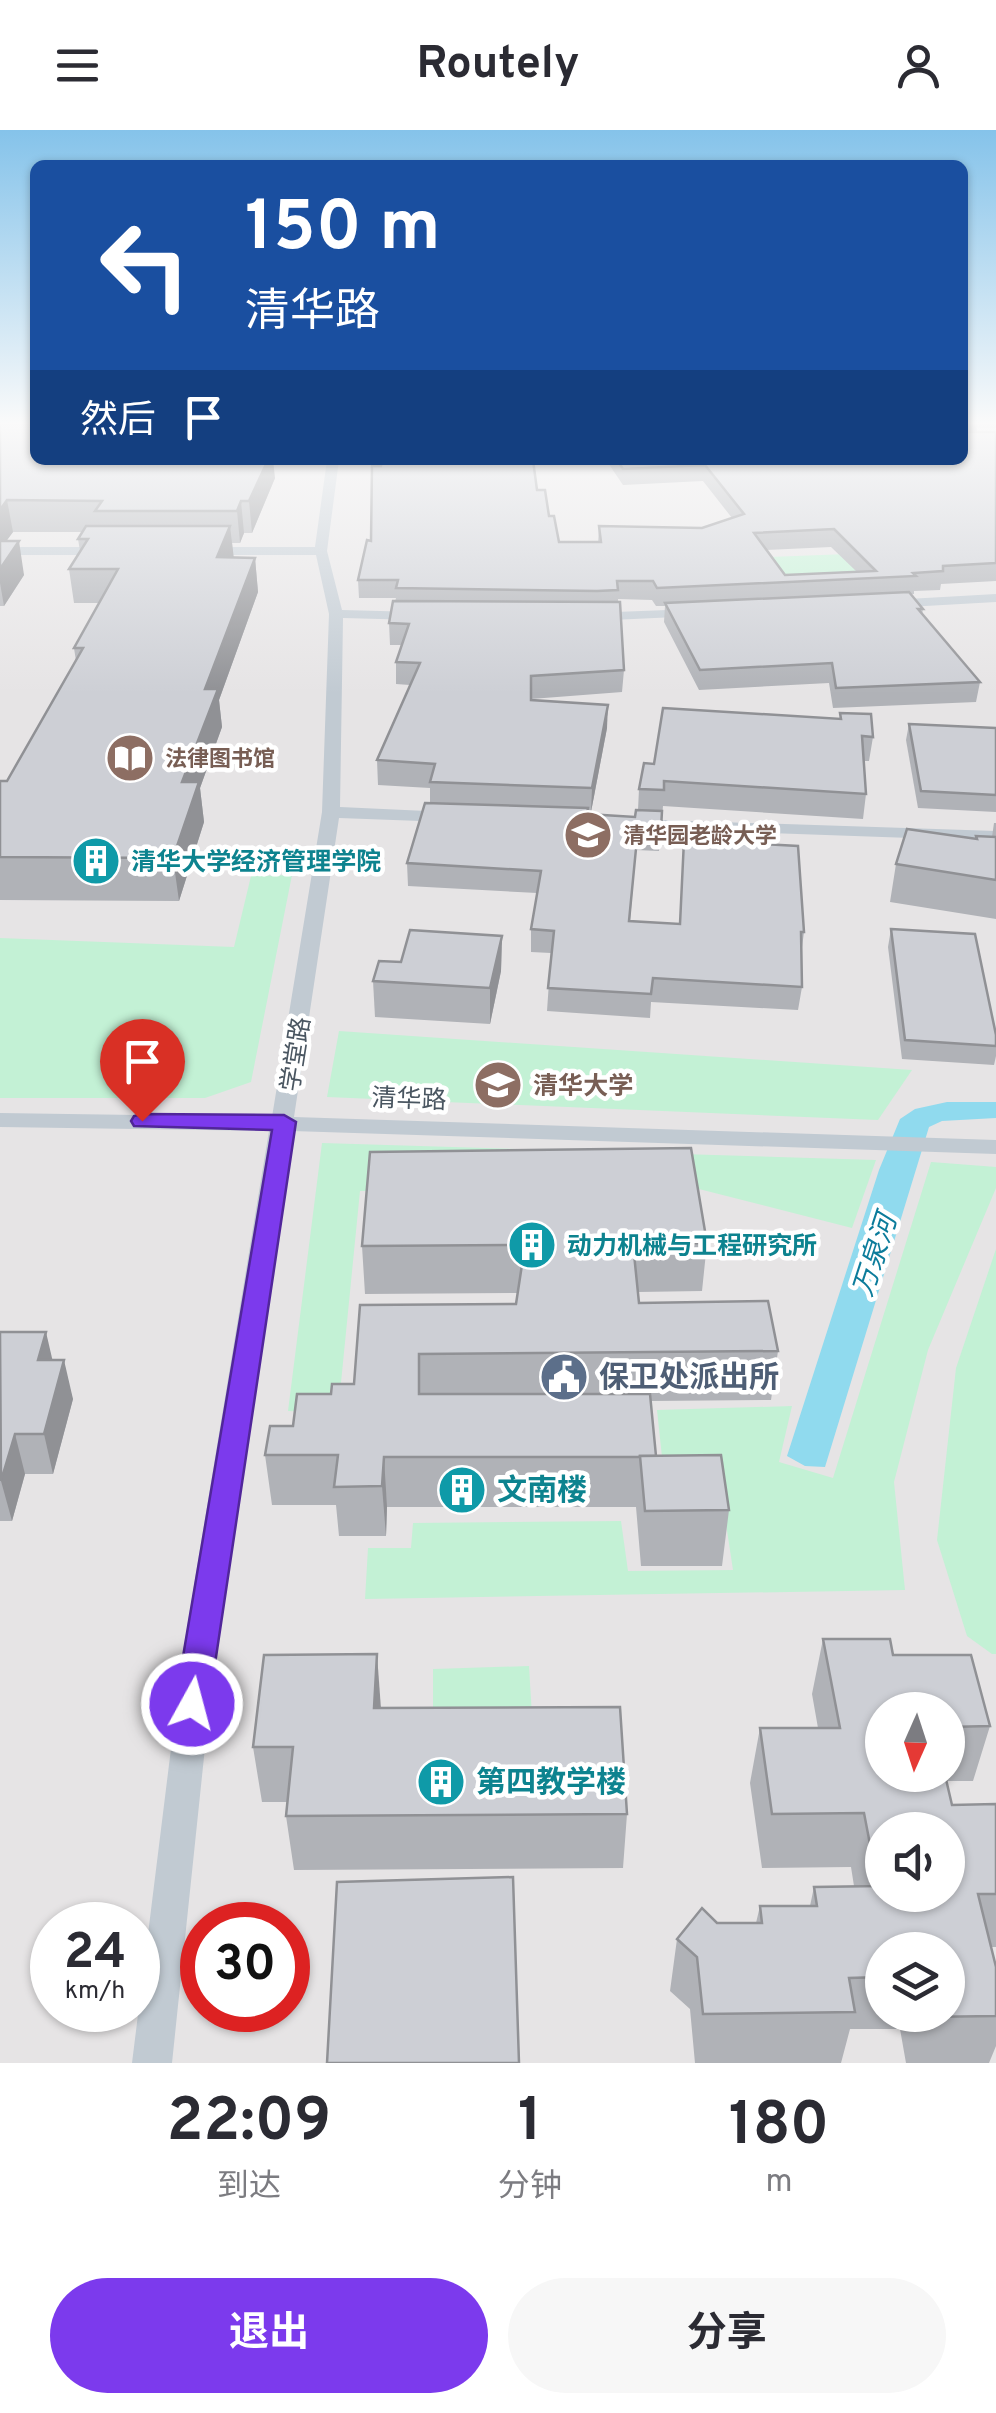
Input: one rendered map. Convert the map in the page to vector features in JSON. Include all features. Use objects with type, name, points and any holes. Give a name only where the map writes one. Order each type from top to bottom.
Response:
[{"type":"street","name":"学堂路","points":[[152,2063],[198,1652],[332,812],[336,614],[321,550],[326,514]]},
{"type":"street","points":[[0,550],[116,551]]},
{"type":"street","points":[[193,551],[321,550]]},
{"type":"street","points":[[877,605],[996,598]]},
{"type":"street","points":[[576,617],[707,613]]},
{"type":"street","points":[[336,614],[442,616]]},
{"type":"street","points":[[332,812],[474,818]]},
{"type":"street","points":[[604,823],[996,836]]},
{"type":"street","name":"清华路","points":[[0,1120],[284,1122],[988,1146]]},
{"type":"shaded area","name":"清华大学","points":[[0,514],[996,514],[996,2063],[0,2063]]},
{"type":"green space","points":[[874,553],[905,585],[785,591],[744,558]]},
{"type":"green space","points":[[292,875],[251,1082],[205,1098],[0,1098],[0,938],[234,947],[251,876]]},
{"type":"green space","points":[[339,1031],[912,1070],[878,1120],[327,1097]]},
{"type":"green space","points":[[322,1143],[876,1160],[852,1228],[691,1187],[360,1191],[338,1413],[288,1411]]},
{"type":"green space","points":[[931,1162],[996,1167],[996,1188],[928,1350],[894,1482],[905,1590],[365,1599],[368,1548],[411,1548],[413,1523],[621,1521],[628,1571],[733,1570],[723,1504],[667,1504],[657,1410],[792,1406],[779,1462],[833,1478]]},
{"type":"green space","points":[[996,1249],[996,1654],[992,1654],[967,1636],[937,1540],[956,1368]]},
{"type":"green space","points":[[529,1666],[532,1716],[433,1718],[433,1669]]},
{"type":"water","name":"万泉河","points":[[947,1102],[996,1102],[996,1118],[942,1121],[929,1127],[825,1467],[805,1466],[787,1456],[879,1170],[900,1119],[915,1109]]},
{"type":"building","points":[[371,514],[549,514],[554,516],[559,542],[601,542],[599,526],[702,528],[743,514],[996,514],[996,563],[943,566],[943,571],[913,573],[916,576],[657,588],[653,581],[617,581],[618,590],[597,591],[396,588],[398,580],[358,580],[367,540],[371,541]],"holes":[[[834,529],[876,571],[785,575],[754,533]]]},
{"type":"building","points":[[86,526],[230,526],[217,557],[255,558],[205,689],[218,689],[182,782],[199,782],[173,858],[0,857],[0,781],[7,781],[83,648],[74,648],[118,569],[69,569],[88,539],[78,539]]},
{"type":"building","points":[[0,541],[19,541],[0,569]]},
{"type":"building","points":[[909,592],[923,609],[918,609],[980,682],[836,688],[832,663],[700,670],[665,603]]},
{"type":"building","points":[[393,601],[620,602],[624,670],[531,676],[531,700],[608,705],[592,788],[430,782],[435,764],[377,760],[420,663],[396,662],[409,624],[389,623]]},
{"type":"building","points":[[663,708],[841,719],[840,713],[871,714],[873,737],[862,736],[866,794],[664,781],[664,790],[639,789],[644,763],[654,764]]},
{"type":"building","points":[[909,724],[996,728],[996,795],[921,791]]},
{"type":"building","points":[[425,803],[588,808],[587,814],[635,817],[636,810],[662,811],[661,829],[638,828],[629,921],[680,924],[684,840],[798,846],[804,932],[802,987],[653,978],[651,994],[548,988],[554,931],[531,929],[541,871],[407,863]]},
{"type":"building","points":[[907,829],[977,839],[976,836],[996,837],[996,880],[896,864]]},
{"type":"building","points":[[891,929],[975,934],[996,1046],[905,1040]]},
{"type":"building","points":[[410,930],[502,936],[490,988],[373,981],[379,961],[401,962]]},
{"type":"building","points":[[691,1148],[707,1243],[633,1244],[639,1303],[768,1301],[778,1351],[419,1354],[419,1394],[650,1394],[656,1456],[384,1457],[382,1486],[334,1487],[338,1455],[265,1455],[270,1426],[293,1426],[297,1394],[331,1394],[332,1384],[354,1384],[360,1305],[516,1304],[525,1245],[362,1246],[370,1152]]},
{"type":"building","points":[[0,1332],[46,1332],[38,1360],[64,1360],[44,1434],[15,1434],[1,1481]]},
{"type":"building","points":[[721,1455],[729,1510],[645,1511],[640,1456]]},
{"type":"building","points":[[823,1639],[890,1639],[893,1655],[971,1655],[990,1726],[965,1727],[965,1692],[865,1692],[865,1792],[949,1792],[952,1805],[996,1804],[996,1894],[978,1894],[996,1967],[996,2016],[965,2016],[965,1932],[865,1932],[865,1978],[849,1978],[855,2012],[703,2014],[697,1957],[677,1939],[702,1908],[717,1923],[762,1923],[760,1906],[817,1906],[814,1887],[865,1886],[865,1912],[965,1912],[965,1812],[865,1812],[865,1818],[864,1813],[772,1814],[760,1728],[840,1728]]},
{"type":"building","points":[[377,1654],[374,1708],[620,1707],[627,1814],[286,1816],[293,1747],[253,1747],[264,1655]]},
{"type":"building","points":[[513,1877],[519,2063],[327,2063],[337,1882]]},
{"type":"place","name":"法律图书馆","points":[[130,758]]},
{"type":"place","name":"清华园老龄大学","points":[[588,835]]},
{"type":"place","name":"清华大学经济管理学院","points":[[96,861]]},
{"type":"place","name":"清华大学","points":[[498,1085]]},
{"type":"place","name":"动力机械与工程研究所","points":[[532,1245]]},
{"type":"place","name":"保卫处派出所","points":[[564,1377]]},
{"type":"place","name":"文南楼","points":[[462,1490]]},
{"type":"place","name":"第四教学楼","points":[[441,1782]]},
{"type":"route","points":[[142,1121],[284,1122],[192,1704]]}]
